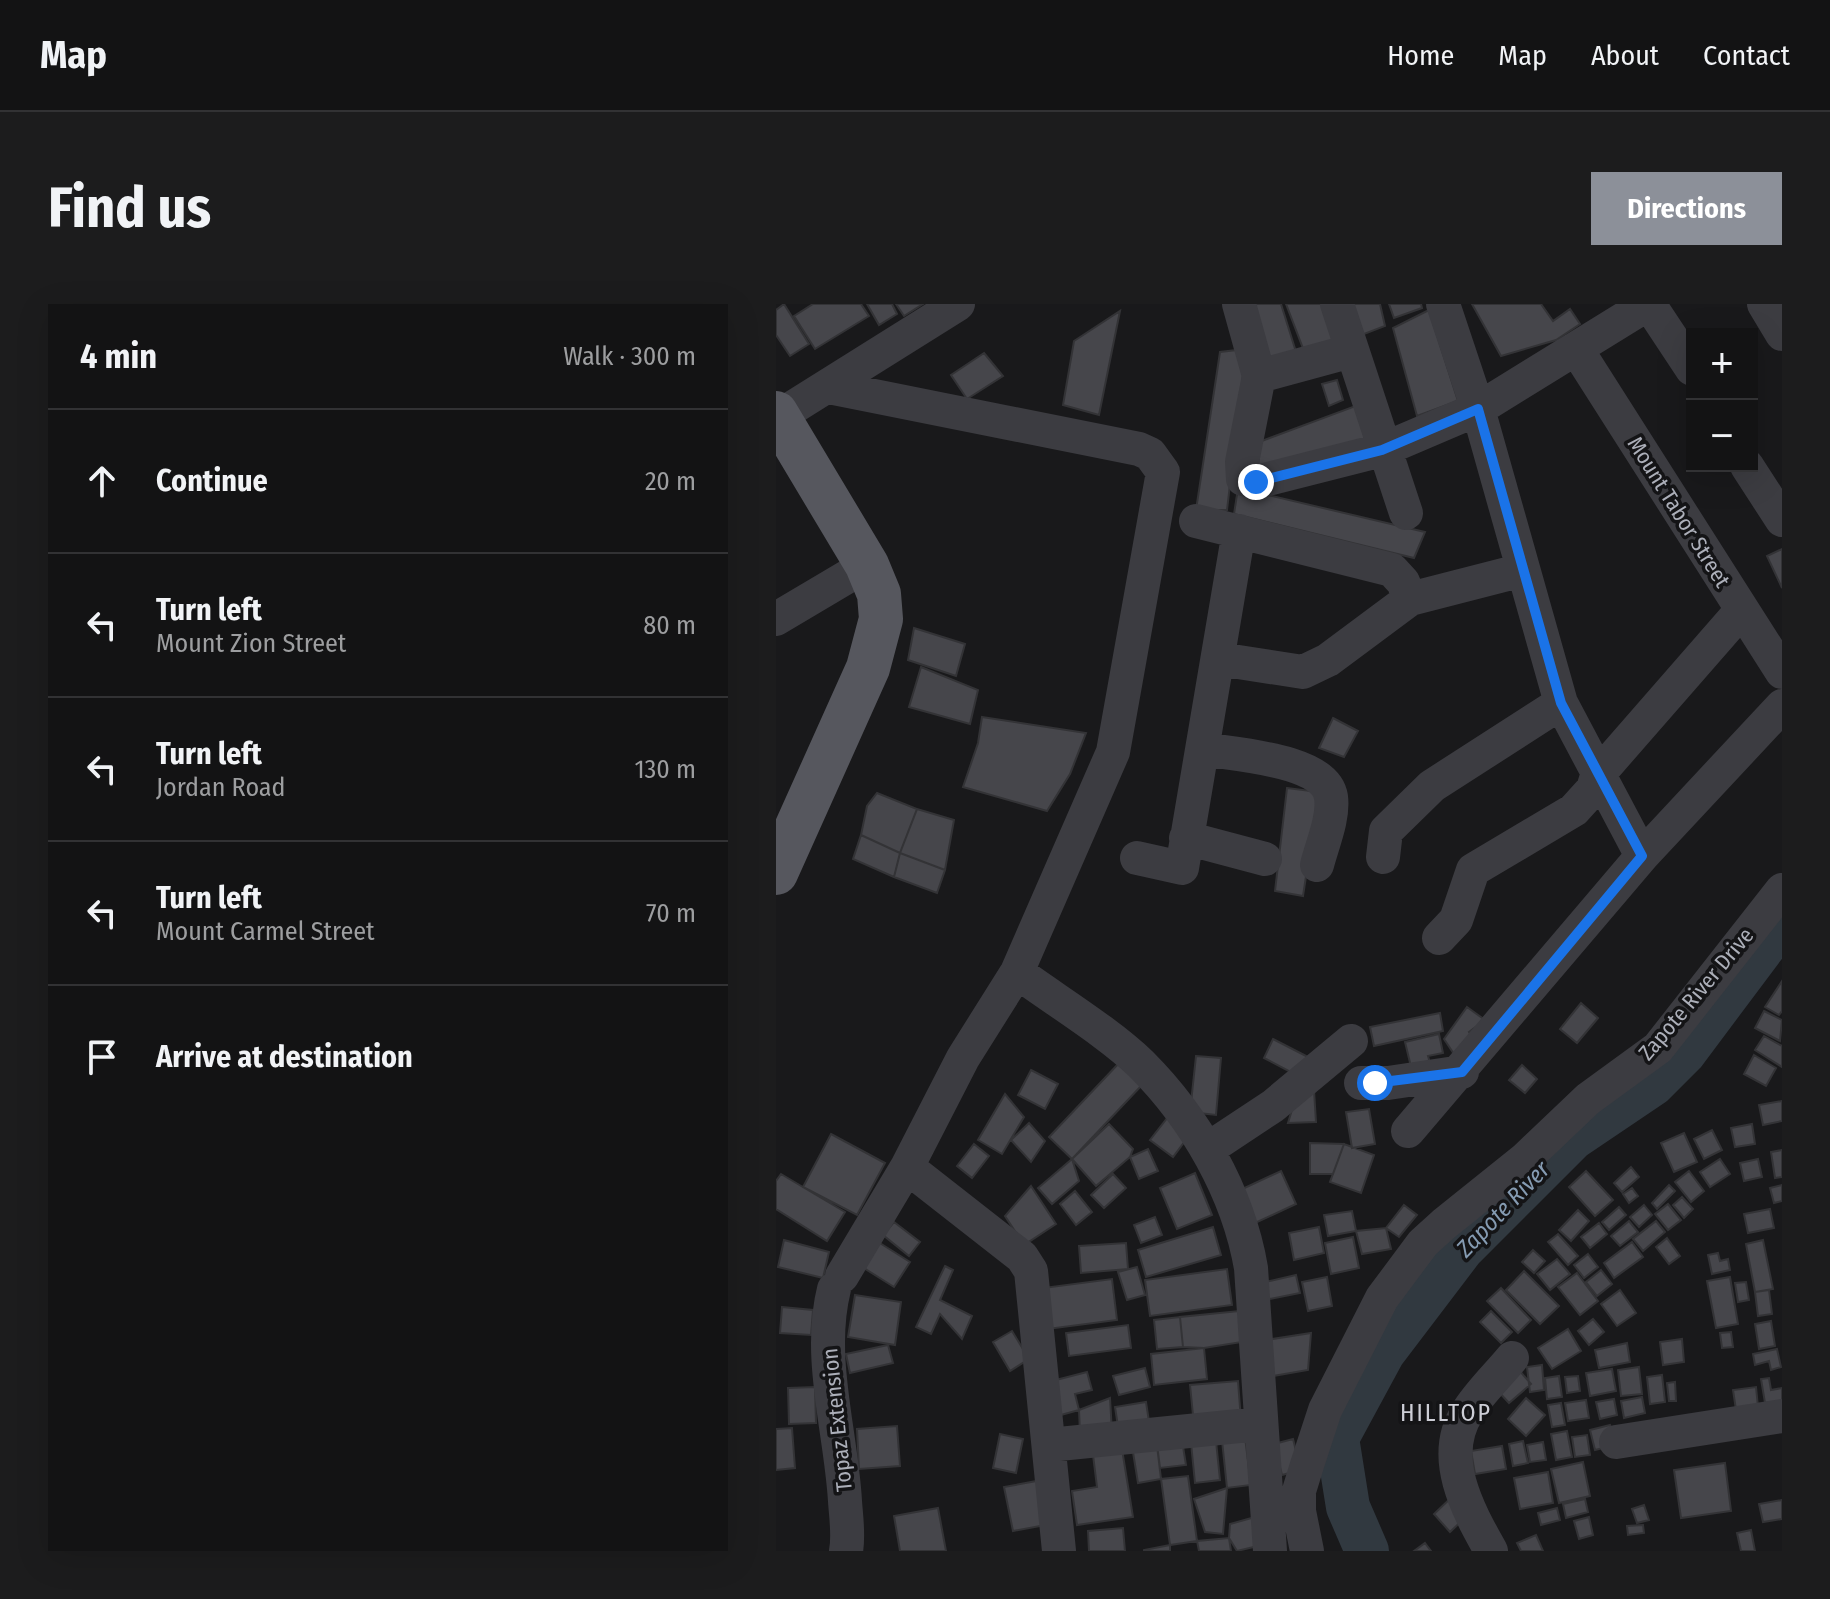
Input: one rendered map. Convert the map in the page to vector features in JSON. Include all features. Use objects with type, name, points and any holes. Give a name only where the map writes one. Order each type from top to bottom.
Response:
[{"type":"main road","points":[[776,873],[785,834],[876,644],[881,619],[879,594],[867,565],[777,416]]},
{"type":"street","points":[[777,416],[829,387],[958,304]]},
{"type":"street","points":[[1239,304],[1259,376],[1242,462],[1243,479],[1256,482],[1382,450],[1478,409],[1649,304],[1686,360]]},
{"type":"street","points":[[1337,304],[1382,450],[1406,513]]},
{"type":"street","points":[[1443,304],[1478,409],[1561,703],[1642,856]]},
{"type":"street","points":[[1764,304],[1782,334]]},
{"type":"street","name":"Mount Tabor Street","points":[[1577,350],[1782,672]]},
{"type":"street","points":[[1259,376],[1351,351]]},
{"type":"street","points":[[829,387],[1139,449],[1150,454],[1163,472],[1113,752],[1017,972],[963,1058],[907,1167],[1022,1257],[1031,1271],[1059,1551]]},
{"type":"street","points":[[1751,472],[1782,520]]},
{"type":"street","points":[[1196,521],[1392,570],[1403,582],[1410,599]]},
{"type":"street","points":[[1137,858],[1182,868],[1239,531]]},
{"type":"street","points":[[776,619],[867,565]]},
{"type":"street","points":[[1219,659],[1303,672],[1328,660],[1410,599],[1523,570]]},
{"type":"street","points":[[1439,938],[1456,920],[1473,870],[1574,810],[1593,789],[1597,776],[1741,611]]},
{"type":"street","points":[[1383,857],[1386,831],[1432,786],[1561,703]]},
{"type":"street","points":[[1408,1131],[1462,1072],[1642,856],[1782,706]]},
{"type":"street","points":[[1203,749],[1298,766],[1324,782],[1331,796],[1331,810],[1317,865]]},
{"type":"street","points":[[1186,838],[1265,859]]},
{"type":"street","name":"Zapote River Drive","points":[[1307,1551],[1299,1511],[1299,1491],[1325,1410],[1382,1298],[1423,1243],[1525,1159],[1588,1099],[1658,1048],[1782,890]]},
{"type":"street","points":[[1017,972],[1140,1063],[1208,1149],[1247,1245],[1270,1551]]},
{"type":"street","points":[[1208,1149],[1273,1106],[1351,1041]]},
{"type":"street","points":[[1361,1083],[1388,1083],[1462,1072]]},
{"type":"street","name":"Topaz Extension","points":[[846,1551],[843,1466],[829,1355],[828,1320],[838,1283],[907,1167]]},
{"type":"street","points":[[1491,1551],[1458,1484],[1455,1445],[1467,1413],[1512,1358]]},
{"type":"street","points":[[1616,1442],[1782,1416]]},
{"type":"street","points":[[1049,1445],[1259,1424]]},
{"type":"building","points":[[784,304],[809,344],[790,356],[776,335],[776,310]]},
{"type":"building","points":[[813,304],[861,304],[869,316],[815,349],[794,316]]},
{"type":"building","points":[[867,304],[892,304],[897,314],[879,325]]},
{"type":"building","points":[[896,304],[923,304],[904,316]]},
{"type":"building","points":[[1251,304],[1281,304],[1297,355],[1270,363]]},
{"type":"building","points":[[1286,304],[1326,304],[1339,338],[1304,351]]},
{"type":"building","points":[[1350,304],[1380,304],[1385,326],[1359,336]]},
{"type":"building","points":[[1389,304],[1421,304],[1422,308],[1394,318]]},
{"type":"building","points":[[1472,304],[1541,304],[1553,321],[1570,309],[1580,324],[1556,340],[1501,356]]},
{"type":"building","points":[[1429,310],[1458,401],[1417,416],[1393,328]]},
{"type":"building","points":[[1120,311],[1099,415],[1063,405],[1074,341]]},
{"type":"building","points":[[1246,349],[1227,510],[1196,510],[1220,352]]},
{"type":"building","points":[[984,353],[1003,376],[967,399],[951,375]]},
{"type":"building","points":[[1337,380],[1343,400],[1329,406],[1322,384]]},
{"type":"building","points":[[1358,405],[1366,445],[1258,471],[1259,442]]},
{"type":"building","points":[[1238,488],[1425,532],[1414,558],[1234,514]]},
{"type":"building","points":[[1782,549],[1782,588],[1767,556]]},
{"type":"building","points":[[914,628],[965,644],[956,676],[908,660]]},
{"type":"building","points":[[921,667],[978,690],[970,724],[909,707]]},
{"type":"building","points":[[982,717],[1086,733],[1070,774],[1047,811],[963,787],[978,743]]},
{"type":"building","points":[[1333,718],[1358,731],[1344,757],[1319,748]]},
{"type":"building","points":[[1287,788],[1319,792],[1303,896],[1275,891]]},
{"type":"building","points":[[877,793],[917,809],[900,853],[861,835],[867,806]]},
{"type":"building","points":[[917,809],[954,820],[945,870],[900,853]]},
{"type":"building","points":[[861,835],[900,853],[894,877],[853,859]]},
{"type":"building","points":[[900,853],[945,870],[937,893],[894,877]]},
{"type":"building","points":[[1782,981],[1782,1011],[1779,1015],[1765,1007]]},
{"type":"building","points":[[1581,1003],[1598,1018],[1577,1043],[1560,1029]]},
{"type":"building","points":[[1467,1007],[1485,1020],[1469,1032],[1478,1046],[1458,1060],[1444,1039]]},
{"type":"building","points":[[1764,1011],[1782,1020],[1780,1041],[1755,1028]]},
{"type":"building","points":[[1440,1013],[1443,1031],[1374,1046],[1370,1027]]},
{"type":"building","points":[[1439,1034],[1443,1053],[1428,1056],[1431,1066],[1412,1071],[1405,1042]]},
{"type":"building","points":[[1764,1036],[1782,1046],[1782,1067],[1755,1050]]},
{"type":"building","points":[[1273,1039],[1310,1058],[1300,1077],[1264,1058]]},
{"type":"building","points":[[1754,1055],[1776,1068],[1766,1086],[1744,1074]]},
{"type":"building","points":[[1196,1056],[1221,1058],[1216,1115],[1190,1112]]},
{"type":"building","points":[[1120,1062],[1143,1084],[1072,1159],[1049,1137]]},
{"type":"building","points":[[1522,1065],[1537,1079],[1525,1093],[1509,1080]]},
{"type":"building","points":[[1031,1070],[1058,1084],[1045,1109],[1018,1095]]},
{"type":"building","points":[[1314,1090],[1316,1122],[1288,1123],[1294,1103]]},
{"type":"building","points":[[1005,1094],[1024,1117],[1002,1154],[978,1140]]},
{"type":"building","points":[[1782,1101],[1782,1121],[1763,1125],[1759,1105]]},
{"type":"building","points":[[1369,1109],[1375,1144],[1352,1148],[1346,1112]]},
{"type":"building","points":[[1168,1117],[1185,1141],[1173,1157],[1150,1140]]},
{"type":"building","points":[[1029,1123],[1045,1141],[1031,1162],[1011,1140]]},
{"type":"building","points":[[1109,1124],[1133,1149],[1130,1157],[1096,1186],[1072,1159]]},
{"type":"building","points":[[1752,1124],[1755,1144],[1735,1147],[1731,1128]]},
{"type":"building","points":[[1712,1130],[1722,1150],[1704,1159],[1694,1139]]},
{"type":"building","points":[[1684,1133],[1697,1162],[1674,1172],[1661,1143]]},
{"type":"building","points":[[831,1134],[885,1163],[857,1215],[803,1187]]},
{"type":"building","points":[[1310,1143],[1344,1144],[1333,1174],[1310,1174]]},
{"type":"building","points":[[974,1144],[989,1156],[972,1178],[957,1166]]},
{"type":"building","points":[[1344,1144],[1374,1155],[1361,1193],[1330,1182]]},
{"type":"building","points":[[1148,1149],[1158,1171],[1139,1179],[1130,1157]]},
{"type":"building","points":[[1782,1150],[1782,1177],[1775,1178],[1771,1152]]},
{"type":"building","points":[[1072,1159],[1079,1181],[1052,1204],[1038,1188]]},
{"type":"building","points":[[1720,1159],[1730,1174],[1710,1187],[1700,1172]]},
{"type":"building","points":[[1758,1159],[1762,1177],[1744,1181],[1740,1163]]},
{"type":"building","points":[[1631,1167],[1639,1177],[1622,1192],[1614,1183]]},
{"type":"building","points":[[1281,1171],[1296,1204],[1253,1224],[1238,1191]]},
{"type":"building","points":[[1586,1171],[1613,1200],[1595,1216],[1569,1187]]},
{"type":"building","points":[[1689,1171],[1704,1191],[1691,1202],[1675,1182]]},
{"type":"building","points":[[1195,1173],[1212,1215],[1177,1229],[1160,1188]]},
{"type":"building","points":[[781,1174],[845,1212],[827,1241],[776,1209],[776,1181]]},
{"type":"building","points":[[1113,1174],[1126,1188],[1104,1208],[1091,1195]]},
{"type":"building","points":[[1669,1185],[1675,1191],[1657,1209],[1652,1203]]},
{"type":"building","points":[[1782,1185],[1782,1201],[1774,1203],[1770,1188]]},
{"type":"building","points":[[1031,1186],[1056,1224],[1024,1245],[1005,1216]]},
{"type":"building","points":[[1632,1188],[1638,1196],[1629,1203],[1623,1194]]},
{"type":"building","points":[[1075,1191],[1092,1212],[1076,1225],[1060,1204]]},
{"type":"building","points":[[1682,1197],[1693,1209],[1684,1218],[1673,1205]]},
{"type":"building","points":[[1668,1204],[1681,1220],[1668,1230],[1655,1214]]},
{"type":"building","points":[[1404,1205],[1417,1215],[1399,1237],[1386,1228]]},
{"type":"building","points":[[1644,1205],[1652,1215],[1639,1227],[1630,1217]]},
{"type":"building","points":[[1619,1207],[1626,1215],[1609,1230],[1602,1222]]},
{"type":"building","points":[[1770,1209],[1774,1228],[1748,1233],[1744,1214]]},
{"type":"building","points":[[1578,1210],[1589,1221],[1571,1241],[1559,1230]]},
{"type":"building","points":[[1352,1211],[1356,1231],[1328,1236],[1324,1215]]},
{"type":"building","points":[[1155,1217],[1162,1235],[1141,1243],[1134,1225]]},
{"type":"building","points":[[1629,1221],[1638,1232],[1620,1246],[1611,1236]]},
{"type":"building","points":[[1656,1221],[1665,1232],[1643,1251],[1633,1239]]},
{"type":"building","points":[[894,1222],[920,1242],[909,1256],[883,1235]]},
{"type":"building","points":[[1599,1223],[1607,1234],[1590,1248],[1581,1237]]},
{"type":"building","points":[[1213,1227],[1221,1255],[1146,1277],[1138,1250]]},
{"type":"building","points":[[1319,1227],[1324,1253],[1294,1260],[1289,1233]]},
{"type":"building","points":[[1386,1228],[1391,1249],[1362,1254],[1356,1231]]},
{"type":"building","points":[[1558,1234],[1578,1256],[1568,1265],[1548,1242]]},
{"type":"building","points":[[1353,1237],[1359,1268],[1331,1274],[1325,1243]]},
{"type":"building","points":[[1667,1238],[1680,1256],[1669,1264],[1656,1247]]},
{"type":"building","points":[[784,1240],[829,1252],[823,1278],[778,1267]]},
{"type":"building","points":[[875,1240],[910,1262],[894,1287],[859,1265]]},
{"type":"building","points":[[1763,1240],[1773,1289],[1755,1292],[1746,1244]]},
{"type":"building","points":[[1632,1242],[1643,1257],[1614,1278],[1604,1263]]},
{"type":"building","points":[[1126,1243],[1128,1269],[1081,1273],[1079,1246]]},
{"type":"building","points":[[1533,1250],[1545,1261],[1534,1273],[1522,1262]]},
{"type":"building","points":[[1718,1253],[1720,1261],[1728,1259],[1730,1270],[1712,1274],[1708,1255]]},
{"type":"building","points":[[1588,1254],[1598,1267],[1584,1278],[1574,1265]]},
{"type":"building","points":[[1557,1259],[1570,1274],[1550,1290],[1537,1274]]},
{"type":"building","points":[[945,1266],[953,1270],[940,1300],[972,1316],[962,1339],[940,1314],[931,1334],[916,1327]]},
{"type":"building","points":[[1137,1267],[1145,1295],[1127,1300],[1118,1272]]},
{"type":"building","points":[[1227,1269],[1232,1305],[1150,1316],[1145,1280]]},
{"type":"building","points":[[1601,1270],[1612,1284],[1597,1296],[1586,1282]]},
{"type":"building","points":[[1524,1271],[1559,1306],[1540,1324],[1506,1290]]},
{"type":"building","points":[[1577,1273],[1598,1301],[1580,1315],[1558,1287]]},
{"type":"building","points":[[1296,1275],[1300,1293],[1265,1300],[1261,1283]]},
{"type":"building","points":[[1327,1277],[1332,1306],[1308,1311],[1302,1282]]},
{"type":"building","points":[[1730,1277],[1738,1324],[1716,1328],[1707,1281]]},
{"type":"building","points":[[1112,1279],[1117,1320],[1048,1329],[1043,1288]]},
{"type":"building","points":[[1746,1282],[1749,1300],[1738,1302],[1735,1283]]},
{"type":"building","points":[[1501,1288],[1531,1320],[1518,1333],[1487,1301]]},
{"type":"building","points":[[1620,1290],[1636,1313],[1617,1326],[1601,1304]]},
{"type":"building","points":[[1769,1290],[1772,1314],[1758,1316],[1755,1292]]},
{"type":"building","points":[[855,1295],[901,1302],[895,1345],[848,1337]]},
{"type":"building","points":[[782,1307],[813,1310],[811,1335],[780,1333]]},
{"type":"building","points":[[1239,1311],[1242,1342],[1204,1348],[1183,1347],[1180,1317]]},
{"type":"building","points":[[1491,1311],[1512,1332],[1501,1343],[1480,1322]]},
{"type":"building","points":[[1180,1317],[1183,1347],[1157,1349],[1154,1320]]},
{"type":"building","points":[[1593,1319],[1604,1332],[1589,1345],[1578,1331]]},
{"type":"building","points":[[1771,1321],[1775,1346],[1759,1349],[1755,1324]]},
{"type":"building","points":[[1128,1325],[1131,1348],[1069,1356],[1066,1333]]},
{"type":"building","points":[[1568,1329],[1581,1351],[1552,1369],[1538,1348]]},
{"type":"building","points":[[1012,1331],[1029,1359],[1010,1371],[993,1342]]},
{"type":"building","points":[[1731,1332],[1733,1347],[1722,1348],[1720,1333]]},
{"type":"building","points":[[1311,1333],[1308,1370],[1273,1376],[1266,1340]]},
{"type":"building","points":[[1682,1339],[1684,1362],[1663,1365],[1660,1342]]},
{"type":"building","points":[[1627,1343],[1630,1362],[1599,1368],[1595,1350]]},
{"type":"building","points":[[888,1345],[893,1363],[850,1373],[846,1354]]},
{"type":"building","points":[[1204,1348],[1207,1379],[1154,1385],[1151,1354]]},
{"type":"building","points":[[1777,1349],[1781,1367],[1771,1370],[1769,1361],[1755,1365],[1753,1354]]},
{"type":"building","points":[[1542,1365],[1544,1390],[1530,1392],[1527,1367]]},
{"type":"building","points":[[1639,1367],[1642,1394],[1621,1396],[1618,1370]]},
{"type":"building","points":[[1145,1368],[1150,1387],[1119,1395],[1113,1376]]},
{"type":"building","points":[[1612,1369],[1616,1391],[1590,1396],[1586,1373]]},
{"type":"building","points":[[1519,1370],[1531,1384],[1509,1403],[1497,1390]]},
{"type":"building","points":[[1087,1372],[1092,1390],[1075,1394],[1079,1410],[1061,1415],[1052,1381]]},
{"type":"building","points":[[1662,1375],[1665,1402],[1650,1404],[1647,1377]]},
{"type":"building","points":[[1559,1376],[1562,1397],[1547,1399],[1545,1378]]},
{"type":"building","points":[[1578,1376],[1580,1391],[1567,1393],[1565,1377]]},
{"type":"building","points":[[1769,1378],[1771,1390],[1782,1388],[1782,1401],[1765,1403],[1761,1379]]},
{"type":"building","points":[[1238,1381],[1241,1420],[1194,1425],[1190,1385]]},
{"type":"building","points":[[1675,1382],[1676,1401],[1669,1401],[1667,1383]]},
{"type":"building","points":[[815,1387],[816,1423],[789,1424],[788,1388]]},
{"type":"building","points":[[1756,1387],[1758,1407],[1736,1410],[1733,1390]]},
{"type":"building","points":[[1642,1397],[1645,1413],[1624,1418],[1621,1401]]},
{"type":"building","points":[[1110,1398],[1112,1432],[1080,1434],[1079,1410]]},
{"type":"building","points":[[1526,1398],[1545,1415],[1526,1436],[1508,1419]]},
{"type":"building","points":[[1614,1399],[1617,1415],[1600,1419],[1596,1402]]},
{"type":"building","points":[[1586,1400],[1589,1418],[1568,1421],[1565,1403]]},
{"type":"building","points":[[1146,1402],[1150,1428],[1119,1433],[1115,1407]]},
{"type":"building","points":[[1561,1403],[1565,1425],[1552,1427],[1548,1405]]},
{"type":"building","points":[[1610,1425],[1615,1445],[1595,1450],[1590,1430]]},
{"type":"building","points":[[897,1426],[900,1466],[859,1469],[857,1429]]},
{"type":"building","points":[[792,1428],[795,1468],[776,1470],[776,1429]]},
{"type":"building","points":[[1244,1429],[1251,1485],[1227,1488],[1221,1431]]},
{"type":"building","points":[[1215,1431],[1220,1480],[1195,1483],[1190,1433]]},
{"type":"building","points":[[1567,1431],[1572,1457],[1556,1460],[1551,1434]]},
{"type":"building","points":[[1000,1434],[1023,1439],[1016,1473],[993,1468]]},
{"type":"building","points":[[1181,1434],[1186,1465],[1160,1468],[1156,1437]]},
{"type":"building","points":[[1587,1435],[1590,1455],[1575,1457],[1572,1437]]},
{"type":"building","points":[[1156,1437],[1161,1479],[1138,1483],[1131,1440]]},
{"type":"building","points":[[1293,1439],[1301,1470],[1282,1475],[1274,1444]]},
{"type":"building","points":[[1523,1441],[1528,1463],[1513,1466],[1509,1444]]},
{"type":"building","points":[[1543,1442],[1546,1460],[1530,1462],[1527,1445]]},
{"type":"building","points":[[1121,1443],[1133,1517],[1077,1525],[1072,1491],[1097,1487],[1092,1447]]},
{"type":"building","points":[[1502,1446],[1506,1469],[1475,1474],[1471,1451]]},
{"type":"building","points":[[1583,1462],[1590,1496],[1559,1503],[1551,1469]]},
{"type":"building","points":[[1725,1463],[1731,1511],[1681,1518],[1674,1470]]},
{"type":"building","points":[[1548,1472],[1553,1503],[1520,1509],[1514,1478]]},
{"type":"building","points":[[1188,1476],[1197,1541],[1170,1545],[1161,1479]]},
{"type":"building","points":[[1042,1480],[1051,1524],[1013,1531],[1004,1487]]},
{"type":"building","points":[[1227,1488],[1223,1534],[1205,1532],[1194,1499]]},
{"type":"building","points":[[1454,1495],[1470,1513],[1450,1532],[1434,1514]]},
{"type":"building","points":[[1585,1499],[1588,1512],[1566,1518],[1563,1504]]},
{"type":"building","points":[[1782,1500],[1782,1519],[1763,1522],[1759,1504]]},
{"type":"building","points":[[1644,1505],[1649,1520],[1637,1523],[1632,1509]]},
{"type":"building","points":[[938,1508],[946,1551],[900,1551],[894,1516]]},
{"type":"building","points":[[1557,1508],[1560,1520],[1541,1525],[1538,1513]]},
{"type":"building","points":[[1255,1517],[1262,1545],[1237,1551],[1229,1538],[1230,1524]]},
{"type":"building","points":[[1589,1517],[1593,1535],[1579,1539],[1574,1521]]},
{"type":"building","points":[[1643,1525],[1644,1533],[1628,1535],[1627,1526]]},
{"type":"building","points":[[1123,1528],[1125,1551],[1089,1551],[1088,1531]]},
{"type":"building","points":[[1751,1530],[1755,1551],[1741,1551],[1737,1533]]},
{"type":"building","points":[[1536,1535],[1543,1551],[1521,1551],[1517,1543]]},
{"type":"building","points":[[1229,1538],[1231,1551],[1199,1551],[1197,1541]]},
{"type":"building","points":[[1425,1543],[1431,1551],[1414,1551]]},
{"type":"building","points":[[1170,1545],[1170,1551],[1144,1551],[1144,1550]]},
{"type":"waterway","name":"Zapote River","points":[[1367,1551],[1348,1507],[1337,1438],[1383,1353],[1462,1249],[1573,1138],[1653,1084],[1684,1053],[1782,922]]},
{"type":"district","name":"HILLTOP","points":[[1446,1413]]},
{"type":"route","points":[[1256,482],[1382,450],[1478,409],[1561,703],[1642,856],[1462,1072],[1375,1083]]}]
